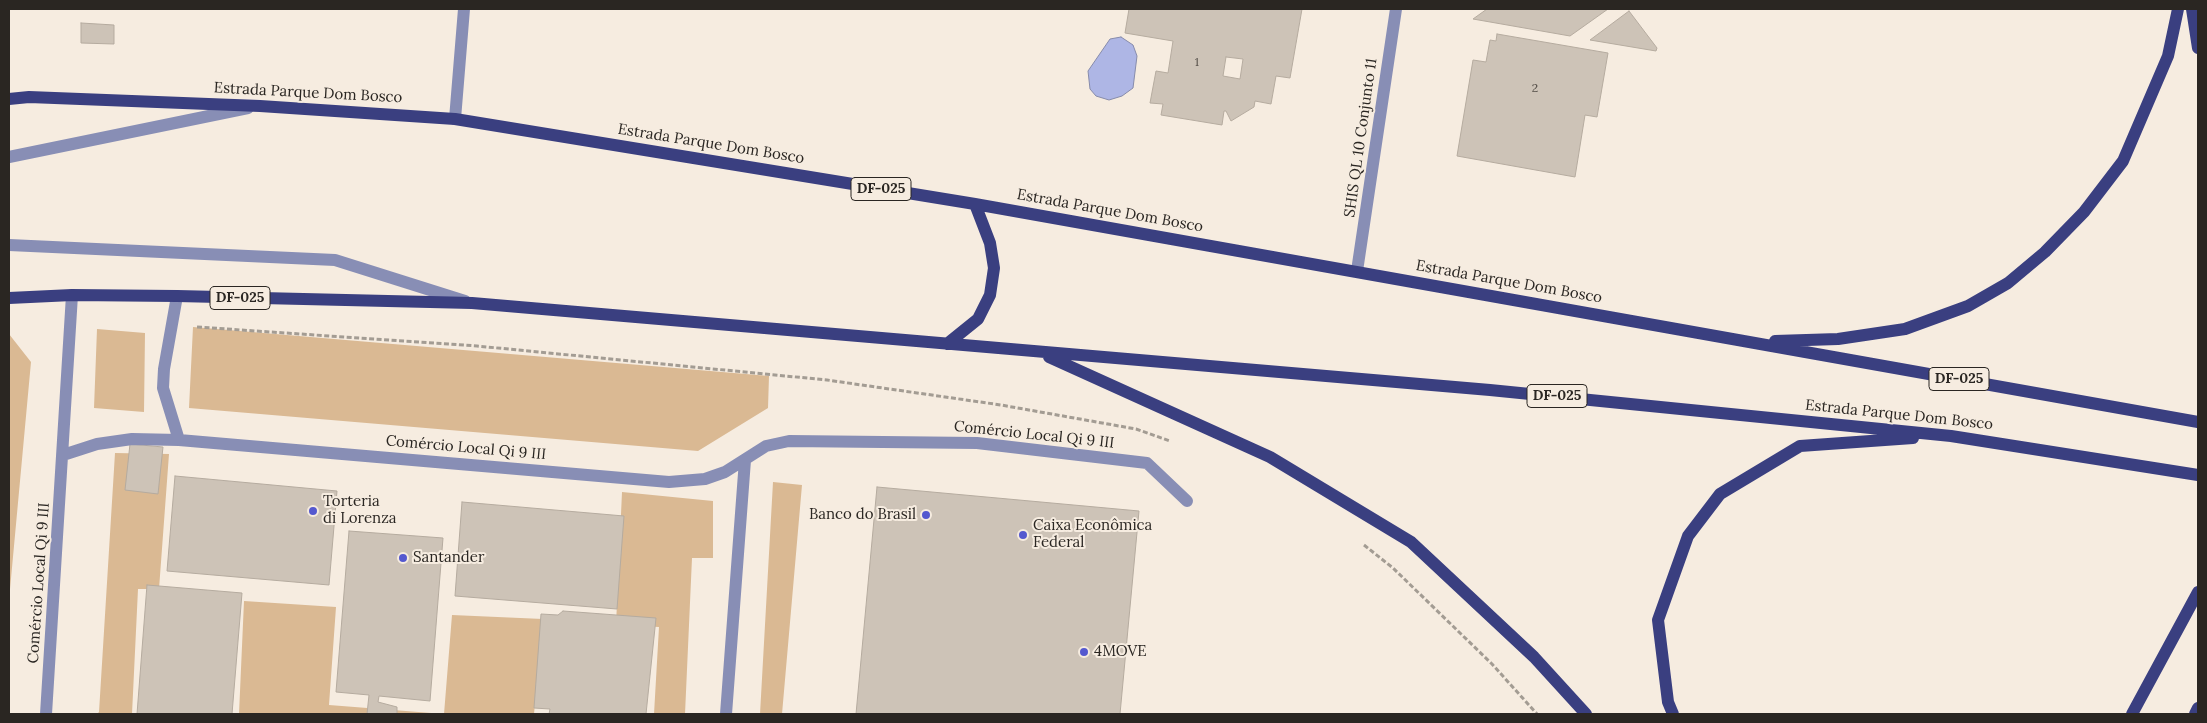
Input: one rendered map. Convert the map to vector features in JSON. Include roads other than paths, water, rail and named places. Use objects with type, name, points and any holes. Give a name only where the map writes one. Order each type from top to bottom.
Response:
[{"type":"main road","points":[[1746,341],[1838,339],[1905,329],[1968,306],[2008,283],[2045,252],[2084,212],[2122,161],[2168,56],[2178,9]]},
{"type":"main road","points":[[2192,9],[2198,48]]},
{"type":"main road","name":"Estrada Parque Dom Bosco","points":[[9,99],[29,97],[260,106],[455,119],[975,204],[2198,422]]},
{"type":"main road","points":[[947,344],[978,319],[990,295],[994,268],[990,244],[975,204]]},
{"type":"main road","name":"Estrada Parque Dom Bosco","points":[[9,298],[72,295],[177,296],[472,304],[1490,390],[1951,436],[2198,475]]},
{"type":"main road","points":[[1040,353],[1270,457],[1411,542],[1534,658],[1586,714]]},
{"type":"main road","points":[[1673,714],[1668,702],[1658,620],[1688,536],[1720,494],[1800,446],[1951,436]]},
{"type":"main road","points":[[2132,714],[2198,592]]},
{"type":"main road","points":[[2195,714],[2198,708]]},
{"type":"street","points":[[455,119],[464,9]]},
{"type":"street","name":"SHIS QL 10 Conjunto 11","points":[[1357,272],[1396,9]]},
{"type":"street","points":[[9,157],[260,106]]},
{"type":"street","points":[[9,245],[335,260],[472,304]]},
{"type":"street","name":"Comércio Local Qi 9 III","points":[[46,714],[64,455],[72,295]]},
{"type":"street","points":[[177,296],[164,369],[163,388],[179,440]]},
{"type":"street","name":"Comércio Local Qi 9 III","points":[[64,455],[97,444],[132,438],[179,440],[669,482],[705,479],[725,472],[766,446],[789,441],[977,443],[1147,463],[1187,502]]},
{"type":"street","points":[[726,714],[746,460]]},
{"type":"water","points":[[1121,37],[1133,45],[1137,56],[1133,88],[1122,96],[1109,100],[1096,96],[1090,89],[1088,71],[1110,39]]},
{"type":"place","name":"Torteria di Lorenza","points":[[313,511]]},
{"type":"place","name":"Banco do Brasil","points":[[926,515]]},
{"type":"place","name":"Caixa Econômica Federal","points":[[1023,535]]},
{"type":"place","name":"Santander","points":[[403,558]]},
{"type":"place","name":"4MOVE","points":[[1084,652]]}]
